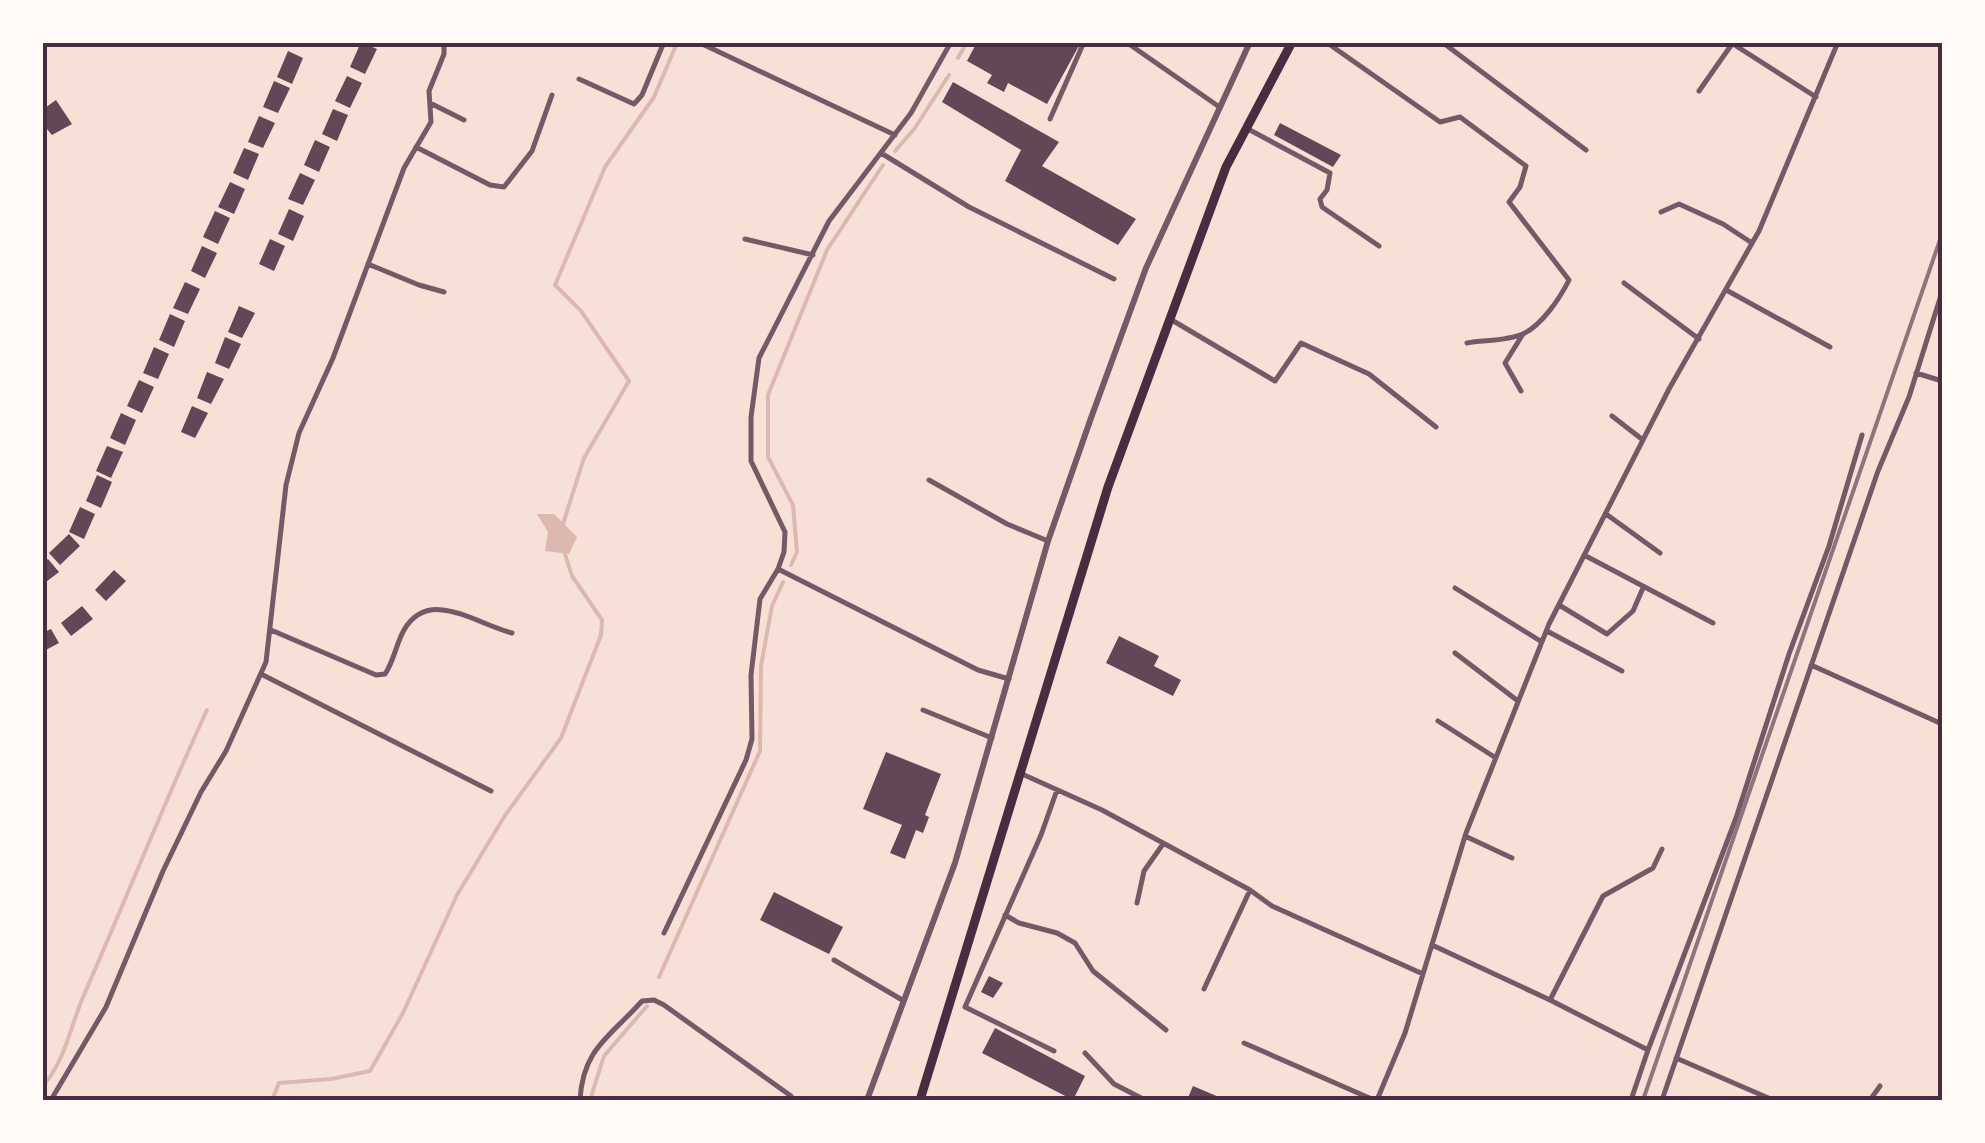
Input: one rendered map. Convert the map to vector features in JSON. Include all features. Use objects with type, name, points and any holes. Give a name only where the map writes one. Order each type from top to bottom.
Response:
[{"type":"highway","points":[[920,1100],[1108,487],[1226,166],[1292,42]]},
{"type":"street","points":[[51,1100],[106,1007],[163,871],[201,792],[226,752],[266,662],[286,486],[298,433],[333,358],[404,168],[431,122],[429,91],[444,54],[444,42]]},
{"type":"street","points":[[579,79],[634,104],[642,95],[664,42]]},
{"type":"street","points":[[698,42],[895,135]]},
{"type":"street","points":[[664,933],[746,760],[752,739],[752,676],[760,600],[784,552],[784,532],[751,462],[759,358],[830,221],[912,113],[950,42]]},
{"type":"street","points":[[1050,120],[1084,42]]},
{"type":"street","points":[[1126,42],[1218,106]]},
{"type":"street","points":[[867,1100],[955,863],[1048,541],[1146,268],[1250,42]]},
{"type":"street","points":[[1326,42],[1440,122],[1460,116],[1526,166],[1520,187],[1510,202],[1569,280],[1542,318],[1522,334],[1504,364],[1521,391]]},
{"type":"street","points":[[1442,42],[1586,150]]},
{"type":"street","points":[[1244,1042],[1375,1100],[1405,1033],[1465,836],[1542,642],[1643,440],[1752,243],[1838,42]]},
{"type":"street","points":[[1700,91],[1731,43],[1816,97]]},
{"type":"street","points":[[416,147],[490,185],[504,188],[532,151],[552,95]]},
{"type":"street","points":[[430,104],[464,120]]},
{"type":"street","points":[[1246,128],[1330,173],[1327,190],[1320,198],[1322,207],[1379,246]]},
{"type":"street","points":[[881,153],[969,207],[1114,280]]},
{"type":"street","points":[[1661,212],[1679,204],[1723,224],[1752,243]]},
{"type":"street","points":[[745,239],[813,255]]},
{"type":"street","points":[[368,264],[444,292]]},
{"type":"street","points":[[1624,284],[1699,339]]},
{"type":"street","points":[[1727,290],[1830,347]]},
{"type":"street","points":[[1662,1100],[1878,471],[1910,397],[1942,292]]},
{"type":"street","points":[[1168,318],[1276,381],[1301,343],[1369,374],[1436,427]]},
{"type":"street","points":[[1467,343],[1522,334]]},
{"type":"street","points":[[1916,373],[1942,381]]},
{"type":"street","points":[[1612,416],[1643,440]]},
{"type":"street","points":[[1631,1100],[1736,818],[1862,435]]},
{"type":"street","points":[[929,480],[1007,524],[1048,541]]},
{"type":"street","points":[[1606,514],[1660,554]]},
{"type":"street","points":[[1584,555],[1713,624]]},
{"type":"street","points":[[778,569],[978,670],[1009,678]]},
{"type":"street","points":[[1559,605],[1607,634],[1634,611],[1644,586]]},
{"type":"street","points":[[1455,588],[1542,642]]},
{"type":"street","points":[[271,630],[376,675],[389,669],[401,634],[423,609],[455,612],[512,633]]},
{"type":"street","points":[[1547,631],[1622,670]]},
{"type":"street","points":[[1455,653],[1518,702]]},
{"type":"street","points":[[1811,665],[1942,724]]},
{"type":"street","points":[[261,674],[490,792]]},
{"type":"street","points":[[923,710],[992,738]]},
{"type":"street","points":[[1438,720],[1496,758]]},
{"type":"street","points":[[1022,774],[1250,890],[1272,906],[1423,974]]},
{"type":"street","points":[[1054,1052],[965,1007],[1057,790]]},
{"type":"street","points":[[1465,836],[1512,858]]},
{"type":"street","points":[[1137,902],[1144,872],[1162,844]]},
{"type":"street","points":[[1550,1000],[1602,896],[1653,868],[1662,848]]},
{"type":"street","points":[[1204,989],[1250,890]]},
{"type":"street","points":[[1004,915],[1075,943],[1093,971],[1166,1030]]},
{"type":"street","points":[[1432,946],[1648,1050]]},
{"type":"street","points":[[834,960],[904,1001]]},
{"type":"street","points":[[580,1100],[586,1062],[642,1001],[648,1000],[664,1005],[791,1096]]},
{"type":"street","points":[[1085,1053],[1114,1084],[1146,1100]]},
{"type":"street","points":[[1676,1058],[1774,1100]]},
{"type":"street","points":[[1870,1100],[1880,1086]]},
{"type":"shaded area","points":[[537,514],[554,514],[577,537],[569,554],[545,551],[548,532]]},
{"type":"building","points":[[361,42],[377,49],[365,74],[350,67]]},
{"type":"building","points":[[977,42],[1081,42],[1047,104],[1008,83],[1004,92],[987,83],[992,75],[967,61]]},
{"type":"building","points":[[288,51],[303,58],[292,84],[277,77]]},
{"type":"building","points":[[347,76],[362,83],[350,108],[335,101]]},
{"type":"building","points":[[274,81],[290,88],[278,113],[263,107]]},
{"type":"building","points":[[953,82],[1059,142],[1042,166],[1136,219],[1118,245],[1005,181],[1021,150],[942,102]]},
{"type":"building","points":[[56,100],[72,124],[52,135],[42,123],[42,110]]},
{"type":"building","points":[[333,109],[348,115],[337,141],[322,134]]},
{"type":"building","points":[[259,116],[275,123],[263,148],[248,142]]},
{"type":"building","points":[[1280,123],[1341,155],[1333,167],[1274,135]]},
{"type":"building","points":[[315,140],[330,147],[319,172],[304,165]]},
{"type":"building","points":[[244,148],[259,154],[248,180],[233,173]]},
{"type":"building","points":[[300,173],[315,180],[303,205],[288,199]]},
{"type":"building","points":[[230,182],[245,189],[234,214],[218,207]]},
{"type":"building","points":[[289,209],[304,216],[293,241],[278,234]]},
{"type":"building","points":[[215,211],[230,218],[218,244],[203,237]]},
{"type":"building","points":[[270,239],[285,246],[274,271],[259,264]]},
{"type":"building","points":[[202,246],[217,253],[205,278],[191,271]]},
{"type":"building","points":[[185,282],[200,289],[188,314],[173,308]]},
{"type":"building","points":[[239,306],[255,313],[242,338],[228,332]]},
{"type":"building","points":[[170,314],[185,321],[174,347],[159,340]]},
{"type":"building","points":[[225,337],[241,344],[229,369],[215,363]]},
{"type":"building","points":[[154,347],[169,354],[158,379],[143,373]]},
{"type":"building","points":[[207,372],[224,379],[211,404],[197,398]]},
{"type":"building","points":[[139,380],[154,387],[142,413],[127,406]]},
{"type":"building","points":[[192,406],[208,413],[195,438],[181,432]]},
{"type":"building","points":[[121,413],[136,420],[125,445],[110,438]]},
{"type":"building","points":[[107,446],[123,452],[111,478],[96,471]]},
{"type":"building","points":[[97,475],[112,482],[101,508],[86,501]]},
{"type":"building","points":[[80,507],[95,514],[84,539],[69,532]]},
{"type":"building","points":[[69,534],[80,546],[60,565],[49,553]]},
{"type":"building","points":[[48,559],[59,572],[42,585],[42,563]]},
{"type":"building","points":[[114,570],[126,581],[106,601],[95,590]]},
{"type":"building","points":[[82,606],[93,619],[71,636],[61,623]]},
{"type":"building","points":[[51,629],[59,643],[42,652],[42,633]]},
{"type":"building","points":[[1119,636],[1159,656],[1154,666],[1181,680],[1173,696],[1106,663]]},
{"type":"building","points":[[886,752],[941,774],[925,815],[929,817],[923,833],[916,830],[905,859],[890,853],[902,825],[863,809]]},
{"type":"building","points":[[774,892],[843,927],[829,954],[760,920]]},
{"type":"building","points":[[989,976],[1003,983],[993,998],[981,992]]},
{"type":"building","points":[[995,1028],[1085,1076],[1073,1100],[982,1053]]},
{"type":"building","points":[[1193,1086],[1226,1100],[1187,1100]]},
{"type":"waterway","points":[[958,58],[967,42]]},
{"type":"waterway","points":[[563,524],[584,458],[629,381],[581,311],[555,285],[605,167],[654,97],[677,43]]},
{"type":"waterway","points":[[895,151],[949,75]]},
{"type":"waterway","points":[[791,565],[797,552],[793,505],[768,457],[768,395],[827,250],[883,165]]},
{"type":"waterway","points":[[272,1100],[279,1083],[370,1071],[403,1013],[457,895],[504,817],[561,738],[601,635],[602,620],[572,576],[564,551]]},
{"type":"waterway","points":[[659,977],[760,751],[761,666],[772,606],[783,582]]},
{"type":"waterway","points":[[42,1087],[62,1055],[83,997],[207,710]]},
{"type":"waterway","points":[[590,1100],[604,1056],[647,1006]]},
{"type":"railway","points":[[1643,1100],[1942,234]]}]
